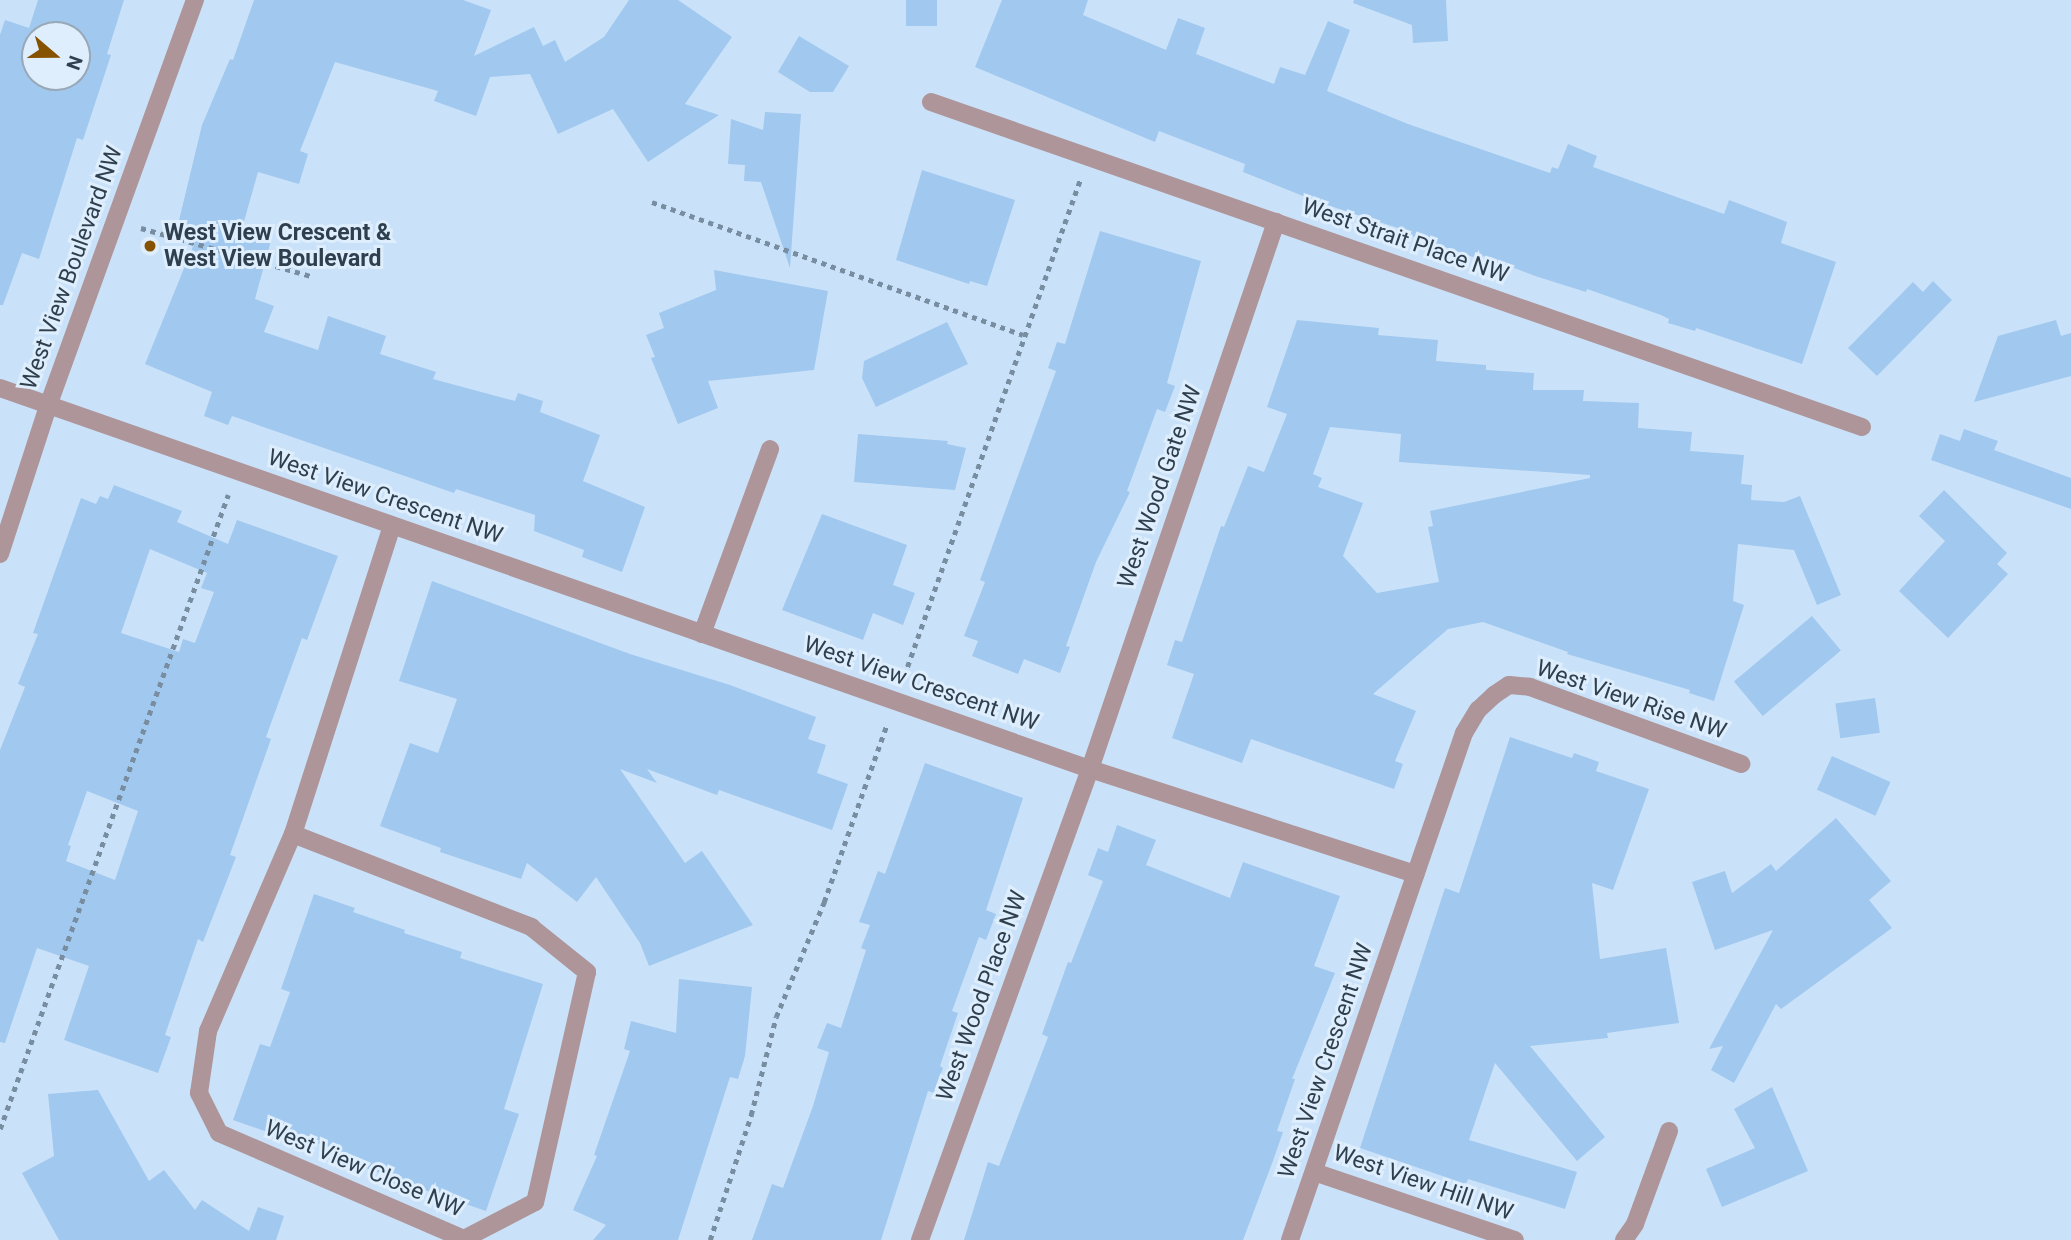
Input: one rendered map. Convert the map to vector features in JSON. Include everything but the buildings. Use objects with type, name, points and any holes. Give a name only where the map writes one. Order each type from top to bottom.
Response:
[{"type":"street","name":"West View Boulevard NW","points":[[0,554],[48,406],[195,0]]},
{"type":"street","name":"West Strait Place NW","points":[[931,102],[1862,427]]},
{"type":"street","name":"West Wood Gate NW","points":[[1090,769],[1276,222]]},
{"type":"street","name":"West View Crescent NW","points":[[0,388],[1090,769],[1415,874],[1290,1240]]},
{"type":"street","points":[[702,634],[771,449]]},
{"type":"street","name":"West View Close NW","points":[[293,834],[531,927],[587,972],[536,1202],[464,1239],[219,1133],[199,1093],[208,1031],[293,834],[392,526]]},
{"type":"street","name":"West View Rise NW","points":[[1415,874],[1464,733],[1478,710],[1509,685],[1530,687],[1741,764]]},
{"type":"street","name":"West Wood Place NW","points":[[920,1240],[1090,769]]},
{"type":"street","points":[[1624,1240],[1635,1224],[1669,1131]]},
{"type":"street","name":"West View Hill NW","points":[[1314,1172],[1516,1240]]},
{"type":"path","points":[[710,1240],[751,1115],[776,1017],[824,902],[1023,335],[1089,156]]},
{"type":"path","points":[[652,202],[1023,335]]},
{"type":"path","points":[[116,221],[311,276]]},
{"type":"path","points":[[0,1129],[236,471]]},
{"type":"place","name":"West View Crescent & West View Boulevard","points":[[150,246]]}]
